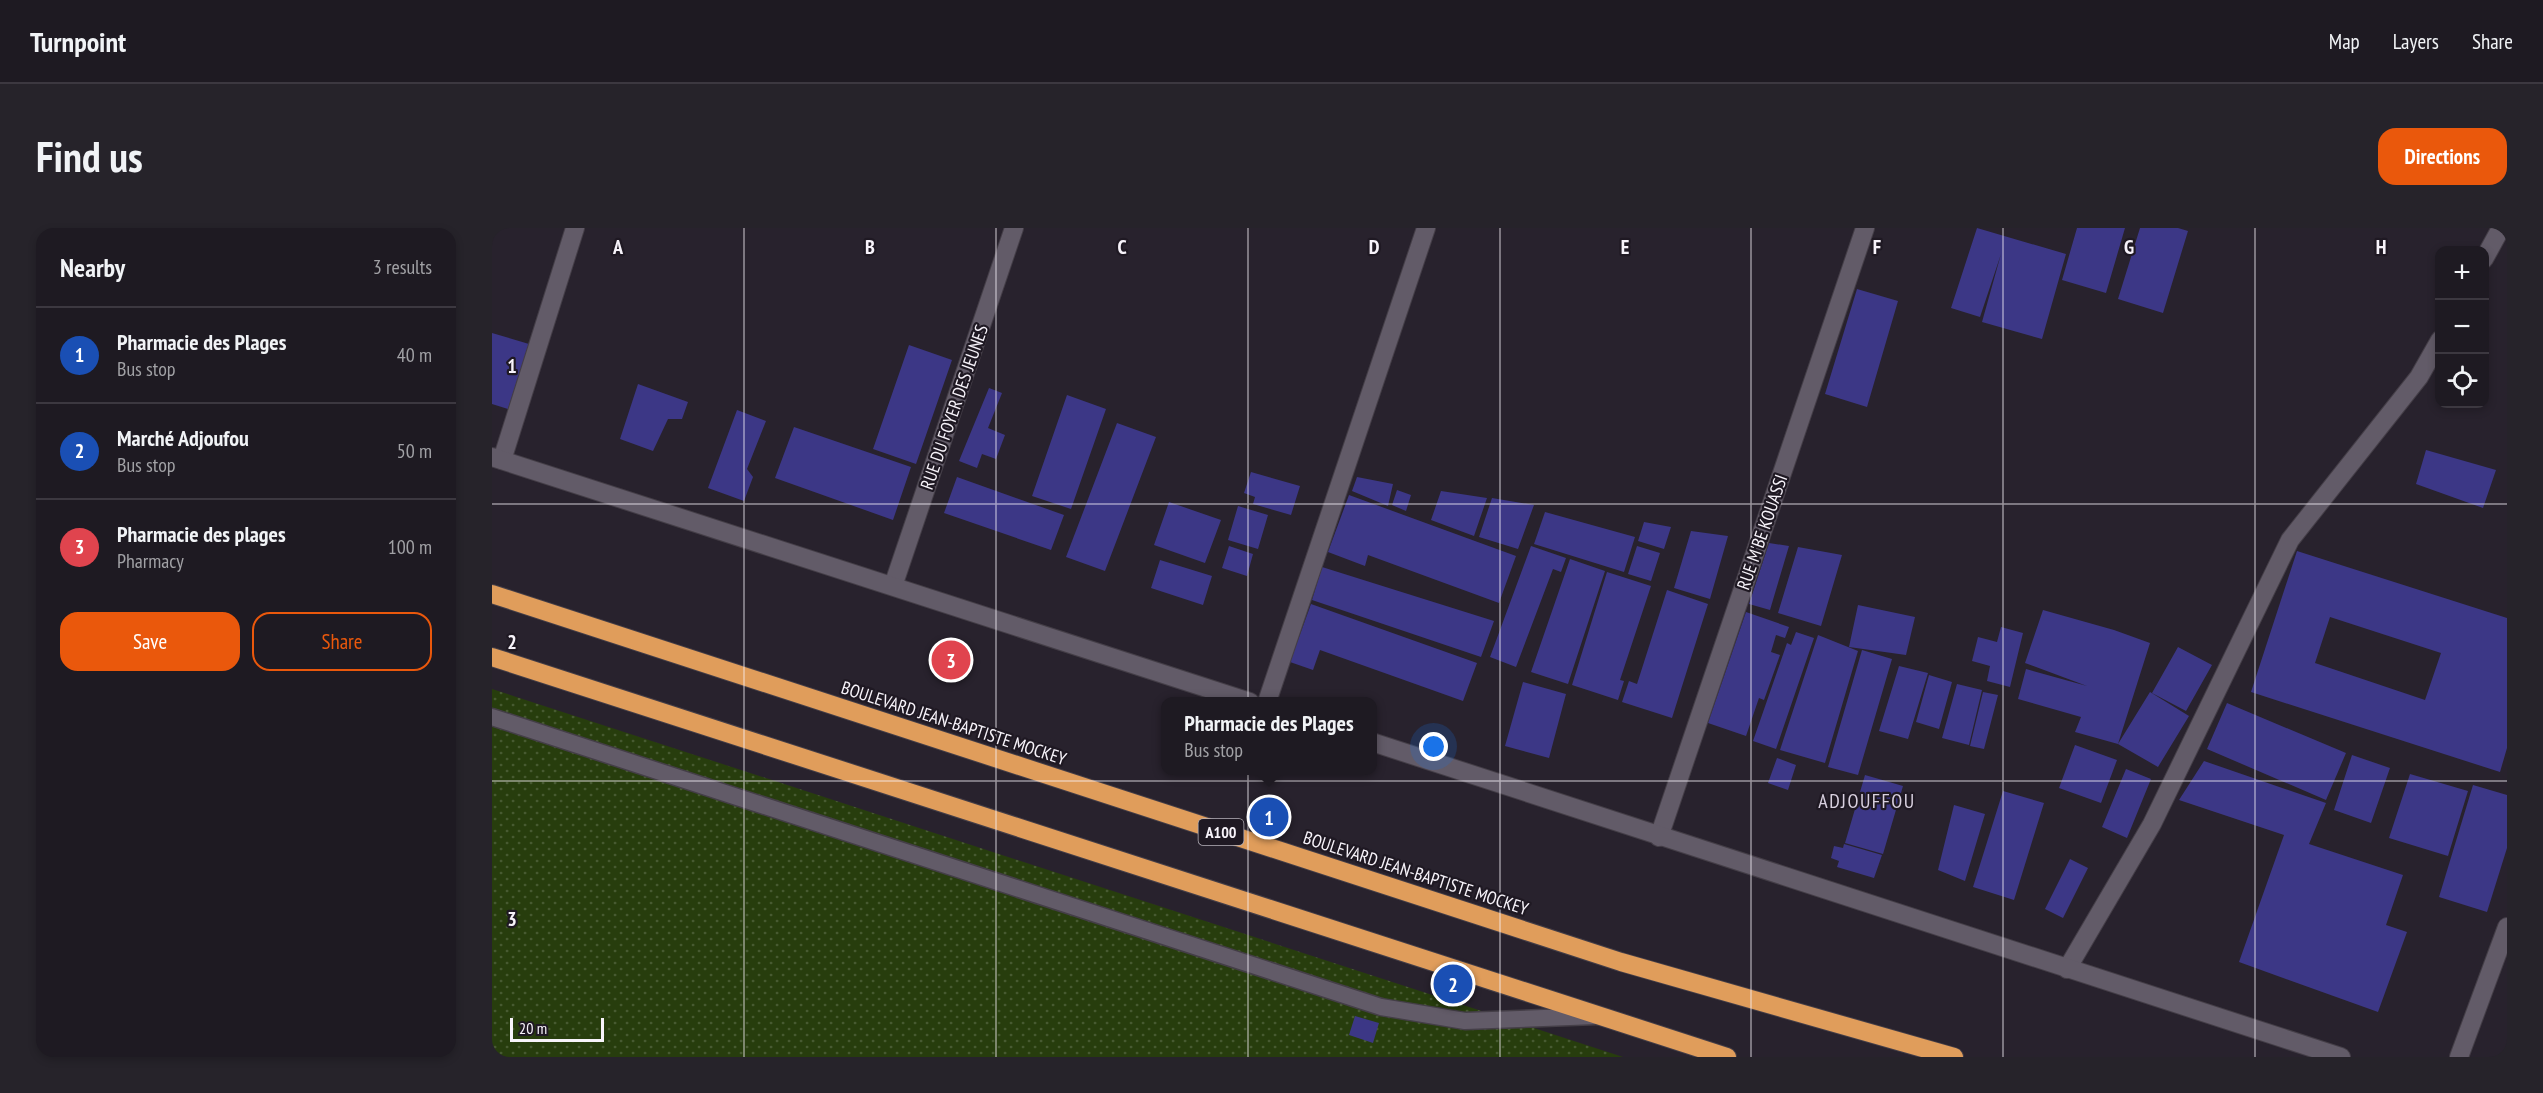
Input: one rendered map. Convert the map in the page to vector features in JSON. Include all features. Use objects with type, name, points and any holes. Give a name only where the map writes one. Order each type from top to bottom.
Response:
[{"type":"highway","name":"BOULEVARD JEAN-BAPTISTE MOCKEY","points":[[492,594],[1620,962],[1954,1057]]},
{"type":"highway","points":[[492,657],[1727,1057]]},
{"type":"street","points":[[575,228],[497,459],[1235,697]]},
{"type":"street","name":"RUE DU FOYER DES JEUNES","points":[[893,586],[1014,228]]},
{"type":"street","points":[[1269,697],[1426,228]]},
{"type":"street","name":"RUE M'BE KOUASSI","points":[[1659,837],[1865,228]]},
{"type":"street","points":[[2489,250],[2502,228]]},
{"type":"street","points":[[2067,969],[2152,824],[2290,540],[2419,377],[2435,347]]},
{"type":"street","points":[[1377,744],[2341,1057]]},
{"type":"street","points":[[2459,1057],[2507,927]]},
{"type":"lane","points":[[492,717],[1381,1007],[1465,1021],[1600,1016]]},
{"type":"green space","points":[[492,689],[1623,1057],[492,1057]]},
{"type":"building","points":[[1977,228],[2066,254],[2042,339],[1982,322],[2001,254],[1980,317],[1951,308]]},
{"type":"building","points":[[2077,228],[2125,228],[2106,293],[2062,280]]},
{"type":"building","points":[[2140,228],[2178,228],[2188,231],[2163,313],[2118,299]]},
{"type":"building","points":[[1857,289],[1898,301],[1867,407],[1825,394]]},
{"type":"building","points":[[492,333],[529,344],[508,409],[492,404]]},
{"type":"building","points":[[909,345],[952,360],[916,464],[873,449]]},
{"type":"building","points":[[638,384],[688,402],[682,419],[668,419],[653,451],[620,439]]},
{"type":"building","points":[[989,388],[1002,393],[988,428],[1005,435],[996,459],[982,454],[977,468],[959,461]]},
{"type":"building","points":[[1067,395],[1106,409],[1071,509],[1032,496]]},
{"type":"building","points":[[737,410],[766,421],[747,469],[753,477],[744,501],[708,488]]},
{"type":"building","points":[[1117,423],[1156,437],[1105,571],[1066,557]]},
{"type":"building","points":[[794,427],[911,467],[893,520],[775,478]]},
{"type":"building","points":[[2426,450],[2496,470],[2483,508],[2416,484]]},
{"type":"building","points":[[1251,472],[1300,486],[1291,515],[1253,504],[1255,497],[1244,493]]},
{"type":"building","points":[[957,477],[1064,515],[1051,550],[944,513]]},
{"type":"building","points":[[1357,477],[1393,484],[1388,506],[1352,491]]},
{"type":"building","points":[[1397,490],[1411,495],[1406,511],[1392,505]]},
{"type":"building","points":[[1441,491],[1487,498],[1474,536],[1431,520]]},
{"type":"building","points":[[1349,495],[1516,556],[1499,603],[1368,555],[1365,566],[1328,552]]},
{"type":"building","points":[[1492,498],[1534,505],[1518,549],[1479,537]]},
{"type":"building","points":[[1169,502],[1221,520],[1205,563],[1154,545]]},
{"type":"building","points":[[1238,506],[1268,515],[1258,549],[1228,540]]},
{"type":"building","points":[[1545,512],[1635,537],[1624,572],[1534,544]]},
{"type":"building","points":[[1644,522],[1671,527],[1664,549],[1638,541]]},
{"type":"building","points":[[1691,531],[1728,536],[1710,599],[1674,588]]},
{"type":"building","points":[[1769,543],[1789,546],[1770,610],[1749,604]]},
{"type":"building","points":[[1229,546],[1253,554],[1247,576],[1222,568]]},
{"type":"building","points":[[1531,546],[1566,558],[1561,572],[1553,569],[1516,667],[1490,657]]},
{"type":"building","points":[[1637,546],[1660,553],[1651,581],[1628,574]]},
{"type":"building","points":[[1798,547],[1842,555],[1821,626],[1778,613]]},
{"type":"building","points":[[2297,551],[2507,618],[2507,748],[2500,772],[2251,692]],"holes":[[[2330,617],[2441,653],[2425,700],[2315,663]]]},
{"type":"building","points":[[1570,559],[1605,571],[1568,684],[1531,672]]},
{"type":"building","points":[[1160,560],[1212,576],[1203,605],[1151,588]]},
{"type":"building","points":[[1322,567],[1494,621],[1481,657],[1312,600]]},
{"type":"building","points":[[1607,572],[1651,586],[1620,680],[1624,681],[1618,700],[1572,685]]},
{"type":"building","points":[[1667,590],[1708,604],[1672,718],[1622,702],[1629,681],[1637,684]]},
{"type":"building","points":[[1311,604],[1477,663],[1463,701],[1320,650],[1313,670],[1290,662]]},
{"type":"building","points":[[1858,605],[1915,617],[1906,655],[1849,647]]},
{"type":"building","points":[[2043,610],[2114,630],[2150,643],[2118,744],[2075,732],[2081,717],[2018,699],[2026,669],[2087,686],[2025,663]]},
{"type":"building","points":[[1746,612],[1789,627],[1785,638],[1776,635],[1771,652],[1780,655],[1764,700],[1759,698],[1746,736],[1708,723]]},
{"type":"building","points":[[2001,627],[2023,633],[2010,687],[1987,681],[1990,666],[1972,661],[1978,637],[1997,642]]},
{"type":"building","points":[[1796,632],[1814,638],[1776,749],[1753,741],[1787,643],[1791,645]]},
{"type":"building","points":[[1818,635],[1858,651],[1825,763],[1780,750]]},
{"type":"building","points":[[2178,647],[2212,665],[2186,711],[2152,693]]},
{"type":"building","points":[[1862,650],[1892,659],[1858,775],[1828,767]]},
{"type":"building","points":[[1899,666],[1928,673],[1908,739],[1879,731]]},
{"type":"building","points":[[1929,675],[1952,682],[1939,729],[1916,722]]},
{"type":"building","points":[[1523,682],[1566,694],[1549,758],[1505,746]]},
{"type":"building","points":[[1957,684],[1982,690],[1969,745],[1942,738]]},
{"type":"building","points":[[1983,692],[1998,695],[1984,749],[1970,746]]},
{"type":"building","points":[[2150,692],[2189,716],[2158,767],[2118,744]]},
{"type":"building","points":[[2227,703],[2346,753],[2326,800],[2207,749]]},
{"type":"building","points":[[2075,745],[2117,760],[2101,803],[2059,788]]},
{"type":"building","points":[[2352,755],[2390,768],[2371,823],[2334,810]]},
{"type":"building","points":[[1777,758],[1796,765],[1788,790],[1768,783]]},
{"type":"building","points":[[2204,761],[2326,803],[2309,844],[2403,875],[2386,925],[2407,932],[2378,1012],[2239,962],[2284,835],[2179,800]]},
{"type":"building","points":[[2126,769],[2151,779],[2127,838],[2102,827]]},
{"type":"building","points":[[2410,774],[2468,791],[2448,856],[2389,838]]},
{"type":"building","points":[[1865,775],[1903,786],[1883,854],[1845,843]]},
{"type":"building","points":[[2473,785],[2507,795],[2507,848],[2487,912],[2439,897]]},
{"type":"building","points":[[2003,791],[2044,803],[2014,900],[1973,887]]},
{"type":"building","points":[[1954,805],[1985,814],[1965,881],[1938,870]]},
{"type":"building","points":[[1844,844],[1882,855],[1874,878],[1837,867],[1839,861],[1831,858],[1834,846],[1843,848]]},
{"type":"building","points":[[2070,859],[2088,868],[2063,918],[2045,909]]},
{"type":"building","points":[[1355,1016],[1379,1023],[1373,1043],[1349,1035]]},
{"type":"place","name":"Pharmacie des plages","points":[[951,660]]},
{"type":"place","name":"Pharmacie des Plages","points":[[1269,817]]},
{"type":"place","name":"Marché Adjoufou","points":[[1453,984]]},
{"type":"district","name":"ADJOUFFOU","points":[[1867,801]]}]
